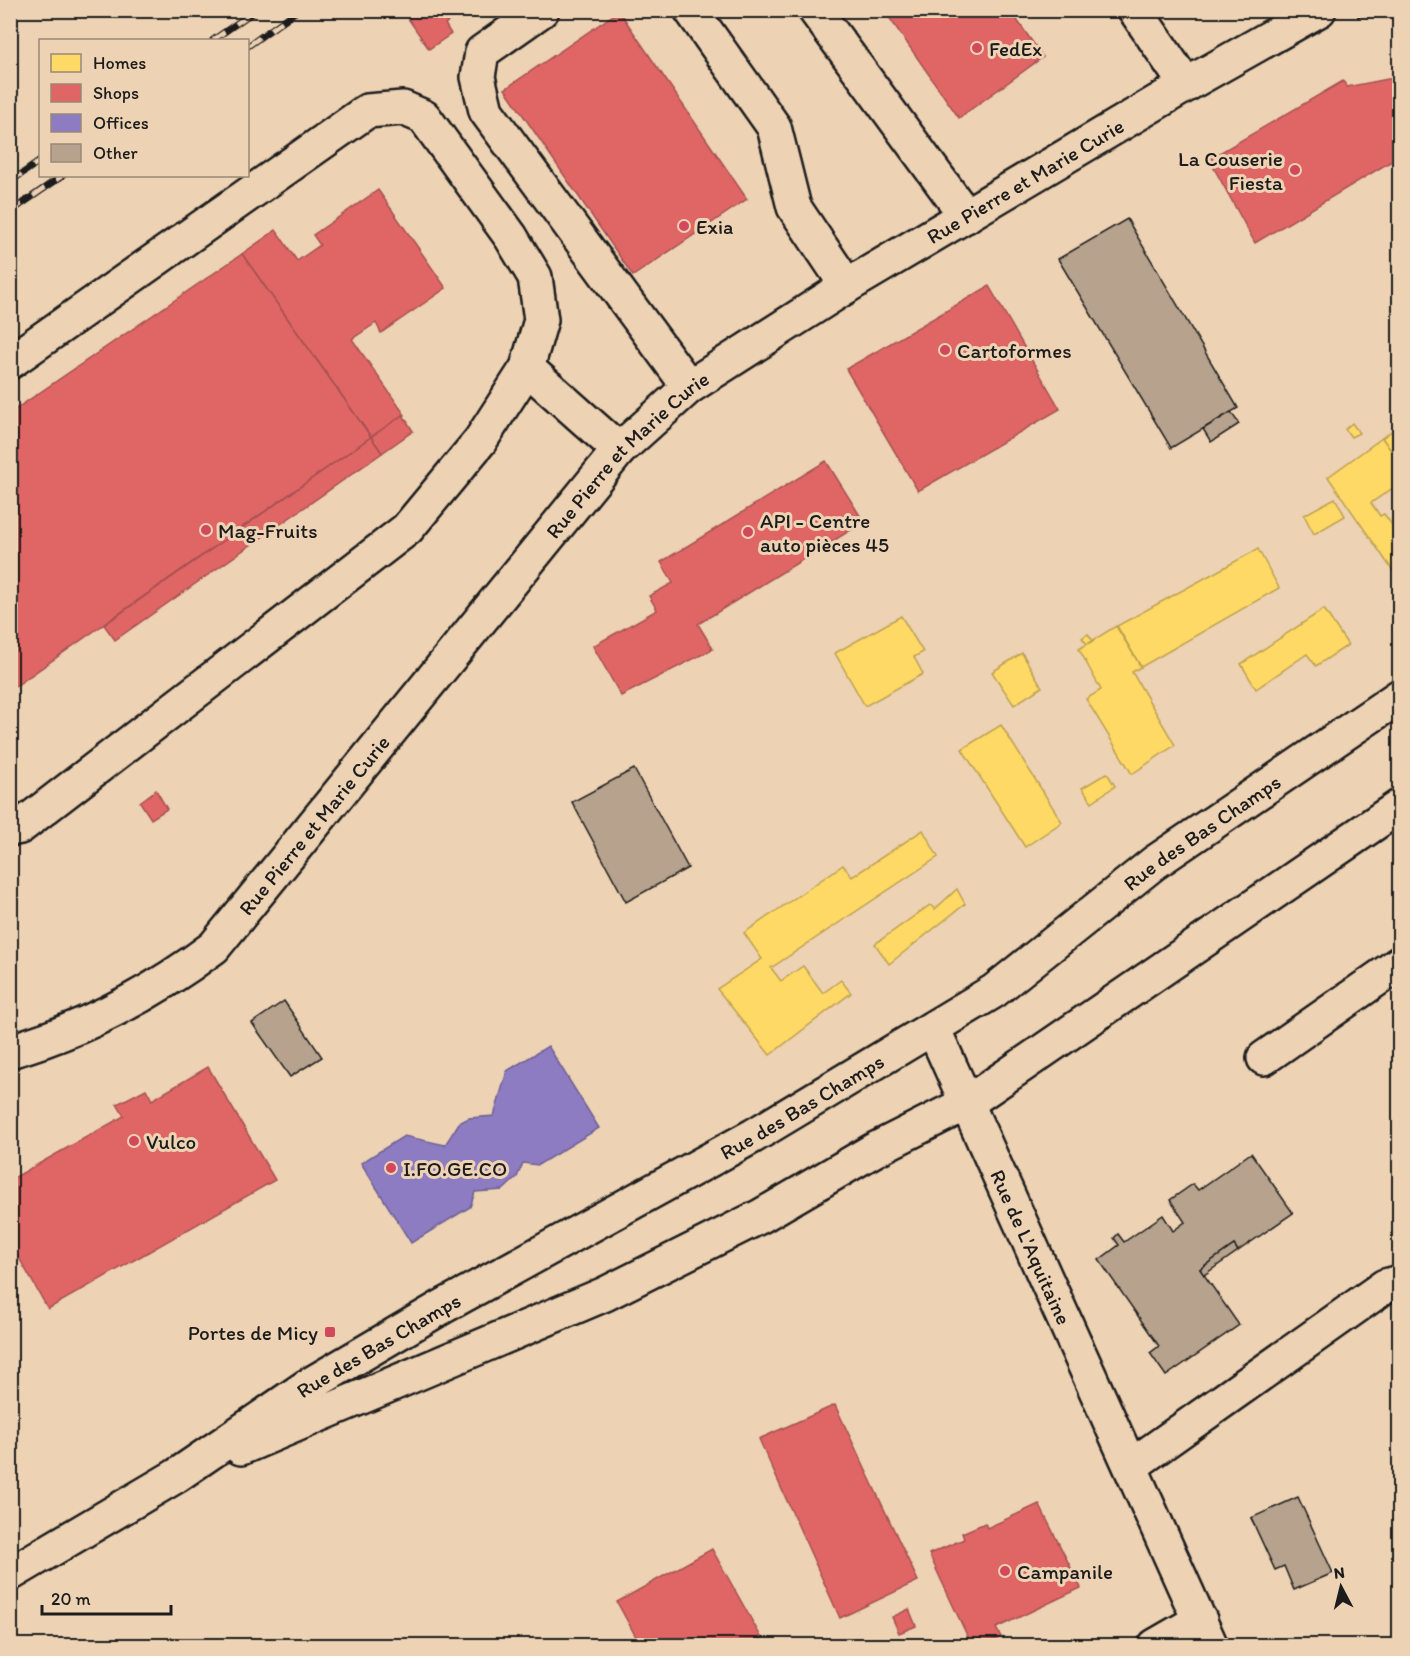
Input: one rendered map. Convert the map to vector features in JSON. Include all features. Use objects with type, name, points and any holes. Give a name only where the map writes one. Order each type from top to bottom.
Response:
[{"type":"street","points":[[542,10],[482,52],[478,77],[486,111],[689,387]]},
{"type":"street","points":[[691,10],[774,127],[794,207],[848,286]]},
{"type":"street","points":[[815,10],[966,216]]},
{"type":"street","points":[[1136,10],[1186,86]]},
{"type":"street","name":"Rue Pierre et Marie Curie","points":[[10,1051],[58,1037],[131,1004],[173,978],[214,947],[619,450],[689,387],[848,286],[1319,10]]},
{"type":"street","points":[[10,362],[367,111],[403,108],[424,117],[511,237],[535,277],[542,320],[527,368],[480,441],[407,529],[20,827],[10,829]]},
{"type":"street","points":[[527,368],[619,450]]},
{"type":"street","name":"Rue des Bas Champs","points":[[10,1574],[176,1476],[315,1381],[442,1307],[753,1136],[994,991],[1154,863],[1400,696]]},
{"type":"street","name":"Rue des Bas Champs","points":[[176,1476],[605,1294],[761,1216],[874,1150],[967,1103],[1400,806]]},
{"type":"street","points":[[1264,1058],[1400,963]]},
{"type":"street","name":"Rue de L'Aquitaine","points":[[933,1028],[1206,1633]]},
{"type":"street","points":[[1131,1466],[1384,1286],[1400,1281]]},
{"type":"street","points":[[1155,1646],[1206,1633]]},
{"type":"building: Homes","points":[[1352,423],[1359,433],[1351,437],[1345,429]]},
{"type":"building: Homes","points":[[1400,425],[1400,463],[1382,438]]},
{"type":"building: Homes","points":[[1382,438],[1400,463],[1400,483],[1371,503],[1380,516],[1384,514],[1400,536],[1400,581],[1328,477]]},
{"type":"building: Homes","points":[[1335,498],[1345,516],[1314,534],[1304,515]]},
{"type":"building: Homes","points":[[1258,549],[1279,588],[1141,667],[1117,626]]},
{"type":"building: Homes","points":[[1324,609],[1348,645],[1316,666],[1307,654],[1256,689],[1241,664]]},
{"type":"building: Homes","points":[[901,616],[923,652],[914,657],[923,674],[865,706],[835,653]]},
{"type":"building: Homes","points":[[1116,626],[1141,667],[1132,672],[1175,745],[1132,774],[1086,699],[1101,690],[1079,649]]},
{"type":"building: Homes","points":[[1088,634],[1093,641],[1087,644],[1082,638]]},
{"type":"building: Homes","points":[[1022,653],[1042,687],[1014,705],[992,672]]},
{"type":"building: Homes","points":[[1001,725],[1062,822],[1025,847],[962,749]]},
{"type":"building: Homes","points":[[1107,773],[1115,786],[1092,802],[1082,788]]},
{"type":"building: Homes","points":[[923,830],[938,857],[771,968],[781,981],[803,966],[823,993],[841,980],[851,993],[770,1055],[717,989],[762,959],[744,933],[843,865],[852,877]]},
{"type":"building: Homes","points":[[957,889],[965,904],[889,964],[875,944],[930,905],[935,909]]},
{"type":"building: Shops","points":[[416,10],[464,10],[445,24],[451,34],[429,49],[407,17]]},
{"type":"building: Shops","points":[[884,10],[1010,10],[1043,57],[959,118]]},
{"type":"building: Shops","points":[[619,11],[747,199],[633,276],[505,89]]},
{"type":"building: Shops","name":"La Couserie Fiesta","points":[[1400,79],[1400,156],[1255,243],[1209,159],[1343,81],[1347,87]]},
{"type":"building: Shops","points":[[378,190],[446,288],[381,333],[376,323],[352,339],[405,415],[371,437],[242,254],[276,230],[297,261],[320,245],[313,235]]},
{"type":"building: Shops","points":[[242,254],[371,437],[10,690],[10,413]]},
{"type":"building: Shops","points":[[989,286],[1060,409],[918,491],[846,369]]},
{"type":"building: Shops","points":[[403,415],[413,431],[382,453],[371,437]]},
{"type":"building: Shops","points":[[371,437],[382,453],[115,640],[104,625]]},
{"type":"building: Shops","points":[[826,461],[864,522],[698,624],[713,649],[621,696],[593,646],[657,610],[649,596],[673,583],[661,562]]},
{"type":"building: Shops","points":[[156,790],[167,809],[151,819],[140,802]]},
{"type":"building: Shops","points":[[208,1067],[275,1180],[48,1309],[10,1242],[10,1180],[124,1116],[117,1104],[146,1089],[152,1100]]},
{"type":"building: Shops","points":[[835,1405],[918,1581],[840,1618],[759,1439]]},
{"type":"building: Shops","name":"Campanile","points":[[1039,1504],[1081,1588],[996,1628],[1001,1637],[982,1646],[972,1646],[929,1554],[964,1539],[962,1533],[985,1523],[987,1528]]},
{"type":"building: Shops","points":[[712,1549],[766,1646],[641,1646],[617,1602]]},
{"type":"building: Shops","points":[[909,1609],[916,1626],[899,1633],[892,1617]]},
{"type":"building: Offices","points":[[548,1046],[599,1128],[538,1165],[523,1163],[517,1177],[503,1190],[475,1192],[470,1207],[411,1243],[361,1163],[404,1136],[445,1145],[459,1123],[469,1118],[494,1116],[507,1071]]},
{"type":"building: Other","points":[[1127,219],[1238,408],[1171,448],[1058,259]]},
{"type":"building: Other","points":[[1231,412],[1239,424],[1211,442],[1203,429]]},
{"type":"building: Other","points":[[634,769],[688,868],[626,902],[572,802]]},
{"type":"building: Other","points":[[284,1001],[322,1057],[290,1077],[252,1023]]},
{"type":"building: Other","points":[[1251,1153],[1293,1213],[1238,1251],[1234,1245],[1200,1269],[1239,1325],[1166,1376],[1150,1353],[1159,1346],[1099,1260],[1119,1245],[1114,1238],[1118,1234],[1124,1242],[1163,1215],[1173,1231],[1185,1222],[1170,1200],[1193,1184],[1198,1190]]},
{"type":"building: Other","points":[[1234,1245],[1238,1251],[1204,1275],[1200,1269]]},
{"type":"building: Other","points":[[1298,1497],[1333,1573],[1294,1590],[1284,1566],[1275,1570],[1251,1518]]},
{"type":"railway","points":[[214,39],[256,10]]},
{"type":"railway","points":[[249,45],[298,10]]},
{"type":"railway","points":[[10,182],[39,162]]},
{"type":"railway","points":[[10,212],[61,177]]},
{"type":"place","name":"FedEx","points":[[977,48]]},
{"type":"place","name":"La Couserie Fiesta","points":[[1295,170]]},
{"type":"place","name":"Exia","points":[[684,226]]},
{"type":"place","name":"Cartoformes","points":[[945,350]]},
{"type":"place","name":"Mag-Fruits","points":[[206,530]]},
{"type":"place","name":"API - Centre auto pièces 45","points":[[748,532]]},
{"type":"place","name":"Vulco","points":[[134,1141]]},
{"type":"place","name":"I.FO.GE.CO","points":[[391,1168]]},
{"type":"place","name":"Portes de Micy","points":[[330,1332]]},
{"type":"place","name":"Campanile","points":[[1005,1571]]}]
